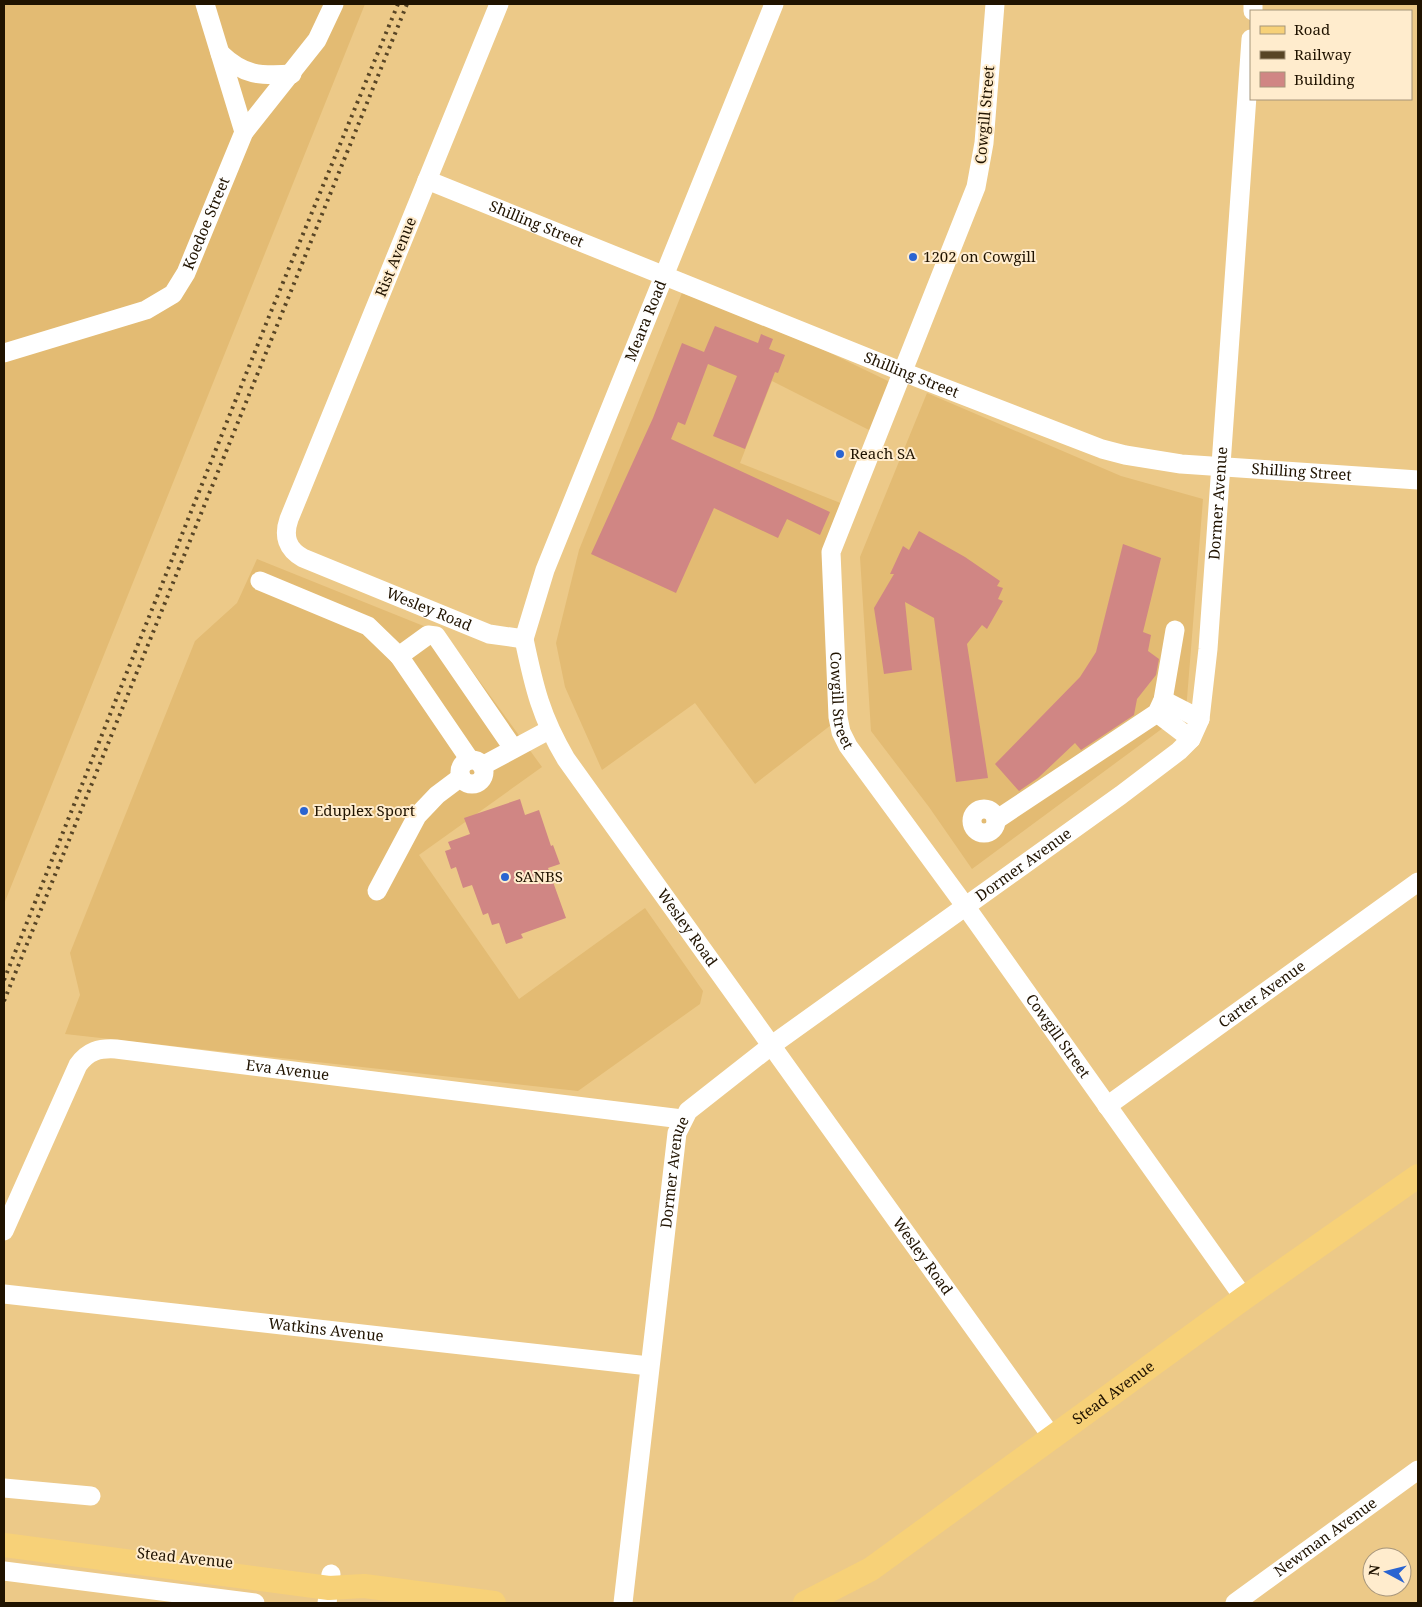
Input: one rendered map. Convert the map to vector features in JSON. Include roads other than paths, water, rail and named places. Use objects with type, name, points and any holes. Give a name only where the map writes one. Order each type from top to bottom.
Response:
[{"type":"main road","name":"Stead Avenue","points":[[805,1603],[871,1569],[1244,1298],[1418,1176]]},
{"type":"main road","name":"Stead Avenue","points":[[4,1537],[185,1563],[359,1595],[390,1589],[494,1603]]},
{"type":"main road","name":"Stead Avenue","points":[[4,1545],[185,1563],[268,1580],[329,1588]]},
{"type":"main road","points":[[268,1580],[287,1587],[300,1603]]},
{"type":"street","points":[[205,4],[244,132]]},
{"type":"street","name":"Koedoe Street","points":[[4,353],[146,310],[173,294],[186,273],[244,132],[292,74],[317,40],[334,4]]},
{"type":"street","name":"Rist Avenue","points":[[293,510],[499,4]]},
{"type":"street","name":"Meara Road","points":[[524,639],[546,570],[774,4]]},
{"type":"street","name":"Cowgill Street","points":[[994,4],[984,143],[980,173],[970,204],[831,552],[830,575],[838,717],[841,732],[848,746],[966,906],[1244,1298]]},
{"type":"street","points":[[220,53],[248,73],[264,76],[292,74]]},
{"type":"street","name":"Dormer Avenue","points":[[623,1603],[677,1133],[682,1119],[704,1097],[772,1045],[1122,796],[1179,751],[1191,739],[1200,719],[1208,649],[1250,53]]},
{"type":"street","name":"Shilling Street","points":[[427,180],[903,372],[1125,456],[1220,467],[1418,480]]},
{"type":"street","name":"Wesley Road","points":[[293,510],[286,528],[288,545],[294,553],[489,634],[524,639],[537,698],[549,730],[566,759],[1052,1437]]},
{"type":"street","points":[[260,582],[368,626],[399,656],[483,774],[477,783],[469,784],[461,777],[437,795],[417,816],[377,891]]},
{"type":"street","points":[[996,820],[1160,707],[1175,630]]},
{"type":"street","points":[[399,656],[428,635],[436,636],[513,748]]},
{"type":"street","points":[[1160,707],[1200,719]]},
{"type":"street","points":[[1160,707],[1191,739]]},
{"type":"street","points":[[476,763],[513,748],[549,730]]},
{"type":"street","name":"Carter Avenue","points":[[1107,1106],[1418,882]]},
{"type":"street","name":"Eva Avenue","points":[[4,1231],[78,1065],[86,1055],[99,1049],[116,1049],[682,1119]]},
{"type":"street","name":"Watkins Avenue","points":[[4,1294],[649,1366]]},
{"type":"street","name":"Newman Avenue","points":[[1235,1603],[1418,1470]]},
{"type":"street","points":[[4,1488],[91,1496]]},
{"type":"street","points":[[4,1571],[255,1603]]},
{"type":"railway","points":[[4,980],[270,314],[398,4]]},
{"type":"railway","points":[[4,1001],[407,4]]},
{"type":"place","name":"1202 on Cowgill","points":[[913,257]]},
{"type":"place","name":"Reach SA","points":[[840,454]]},
{"type":"place","name":"Eduplex Sport","points":[[304,811]]},
{"type":"place","name":"SANBS","points":[[505,877]]}]
